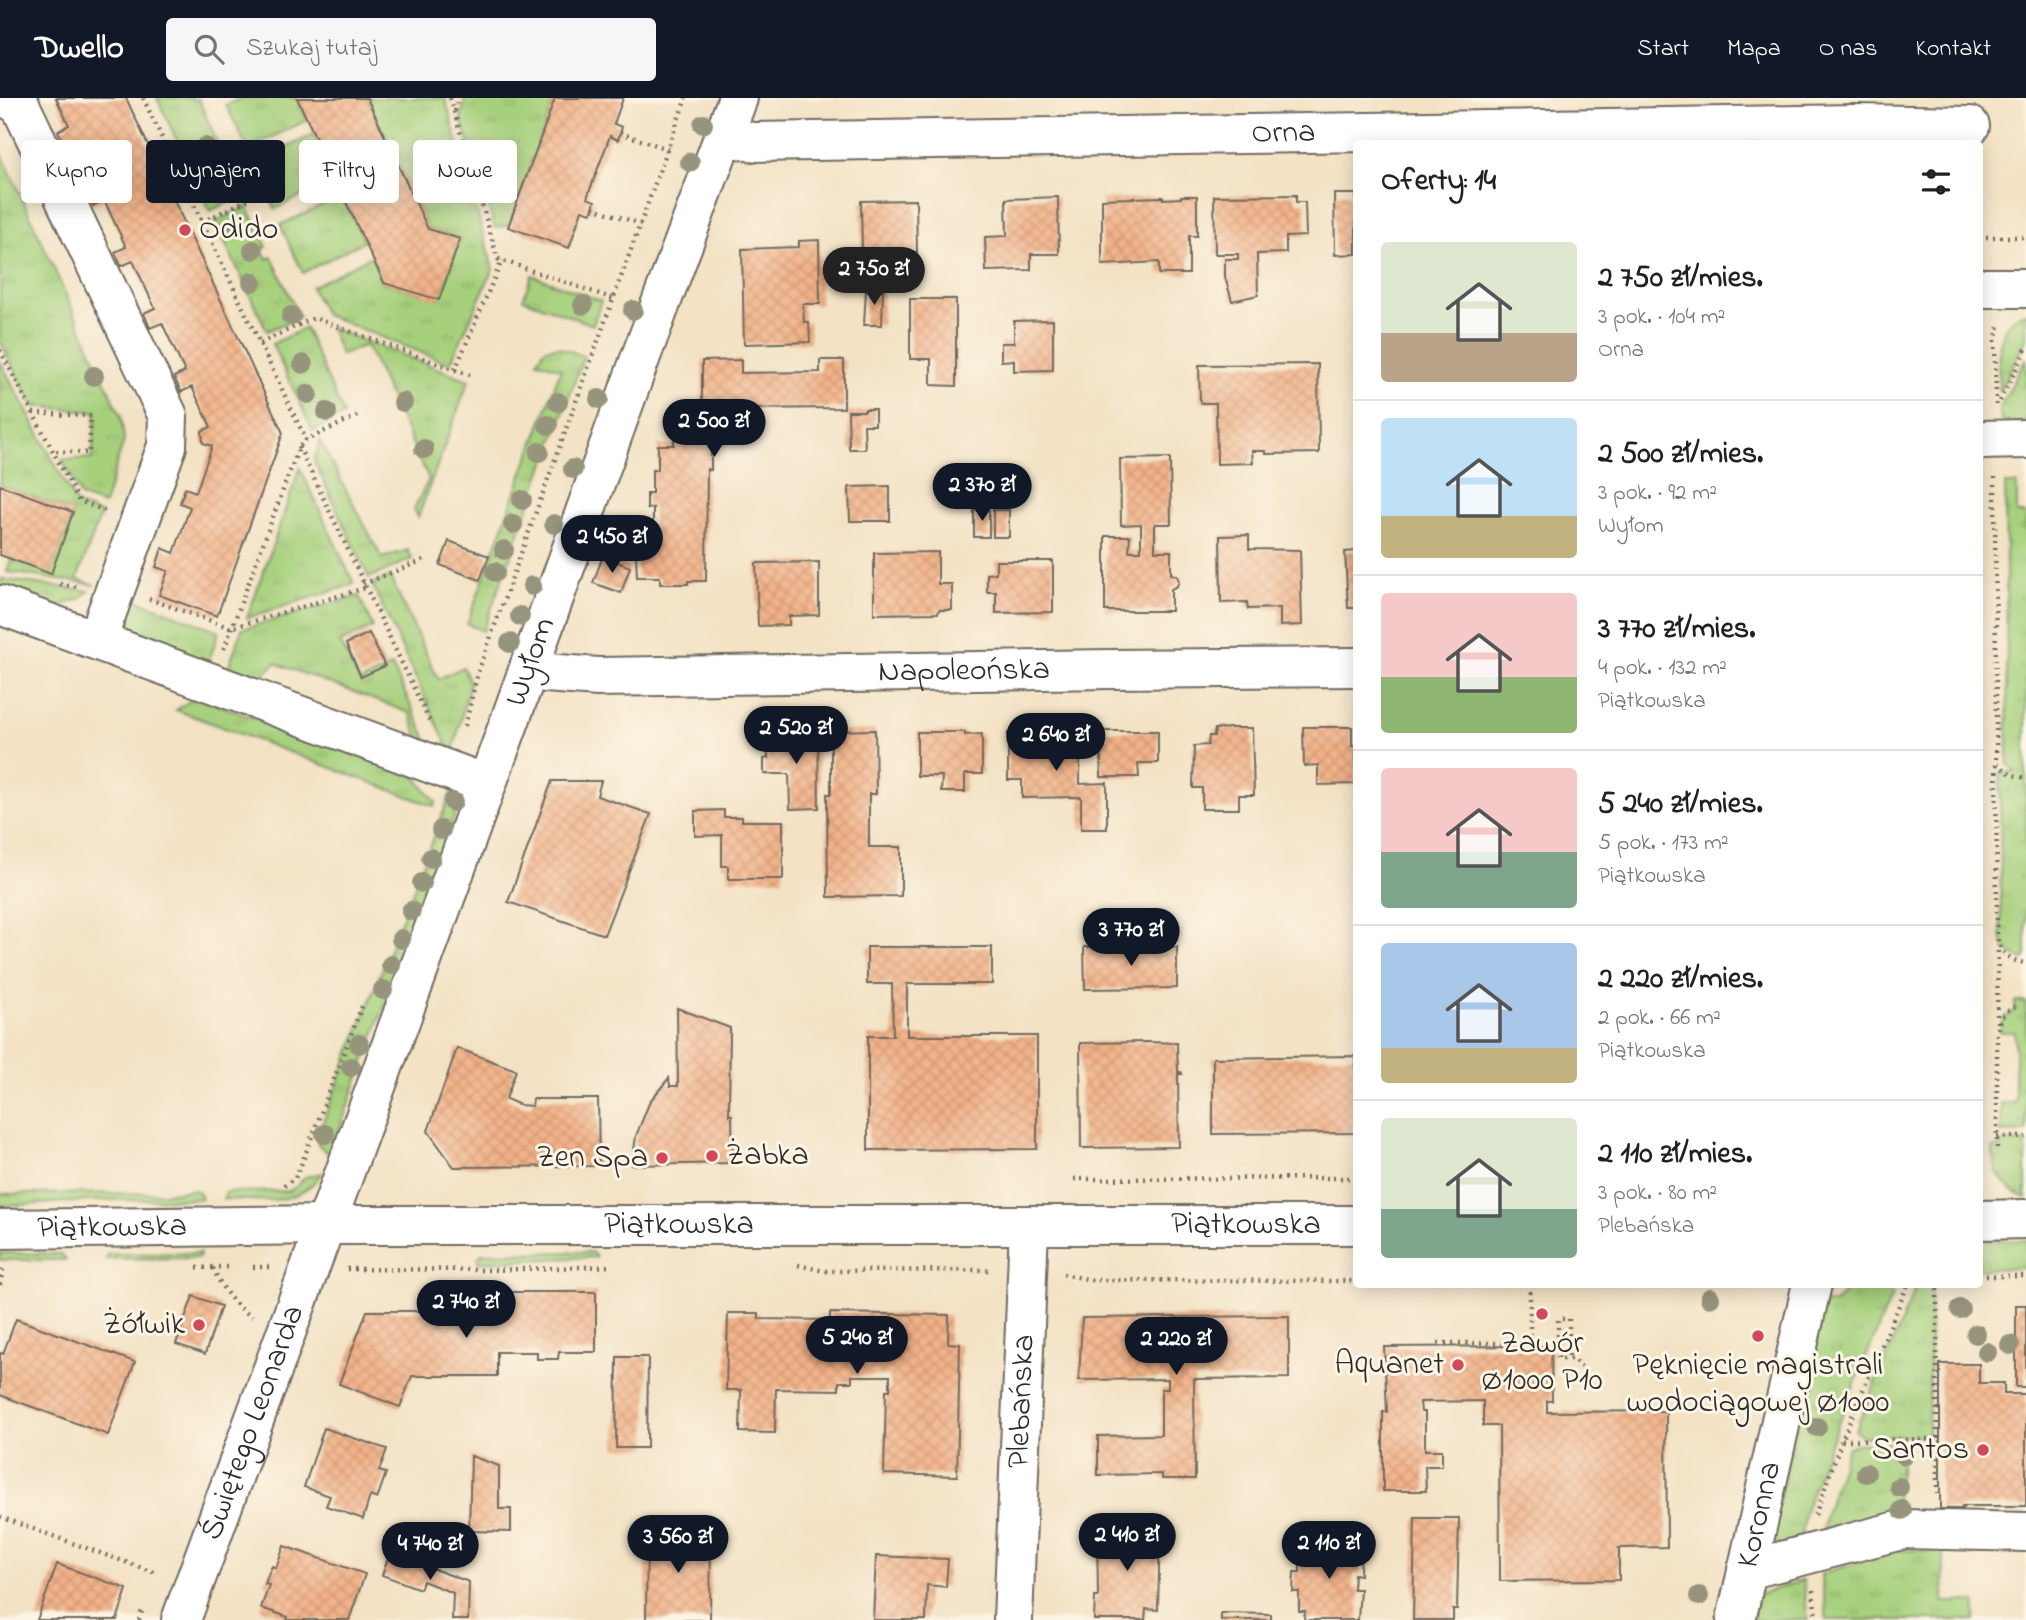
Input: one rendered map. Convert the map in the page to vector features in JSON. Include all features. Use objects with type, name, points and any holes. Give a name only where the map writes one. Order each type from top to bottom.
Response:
[{"type":"street","points":[[8,98],[21,107],[168,416],[167,446],[97,640]]},
{"type":"street","name":"Wyłom","points":[[326,1225],[470,778],[529,668],[640,359],[738,98]]},
{"type":"street","name":"Orna","points":[[724,136],[753,142],[1855,134],[1970,123]]},
{"type":"street","points":[[1983,288],[2026,288]]},
{"type":"street","points":[[0,605],[470,778]]},
{"type":"street","name":"Napoleońska","points":[[529,668],[546,673],[598,677],[1353,667]]},
{"type":"street","points":[[1983,1220],[2026,1219]]},
{"type":"street","name":"Piątkowska","points":[[0,1229],[326,1225],[1353,1225]]},
{"type":"street","name":"Świętego Leonarda","points":[[181,1620],[326,1225]]},
{"type":"street","name":"Plebańska","points":[[1013,1620],[1029,1227]]},
{"type":"street","name":"Koronna","points":[[1736,1620],[1811,1288]]},
{"type":"street","points":[[1747,1570],[1905,1529],[2026,1532]]},
{"type":"path","points":[[143,98],[306,440]]},
{"type":"path","points":[[450,98],[498,259],[614,299]]},
{"type":"path","points":[[455,115],[458,98]]},
{"type":"path","points":[[470,778],[478,672],[686,98]]},
{"type":"path","points":[[620,133],[668,149]]},
{"type":"path","points":[[202,222],[241,203]]},
{"type":"path","points":[[593,208],[641,224]]},
{"type":"path","points":[[1983,237],[2026,237]]},
{"type":"path","points":[[455,370],[502,260]]},
{"type":"path","points":[[260,343],[314,318],[470,375]]},
{"type":"path","points":[[1997,1147],[1996,763],[1999,453],[1995,340],[2003,321]]},
{"type":"path","points":[[2003,393],[2026,349]]},
{"type":"path","points":[[0,350],[79,501],[140,523]]},
{"type":"path","points":[[33,413],[91,415],[89,453],[54,451]]},
{"type":"path","points":[[224,649],[299,447],[306,440],[359,415]]},
{"type":"path","points":[[299,447],[364,586],[470,778]]},
{"type":"path","points":[[55,583],[142,596],[231,628],[364,586],[426,559]]},
{"type":"path","points":[[1996,763],[2012,775],[2026,778]]},
{"type":"path","points":[[1998,940],[2005,955],[2026,963]]},
{"type":"path","points":[[275,1186],[290,1184],[301,1166],[367,994]]},
{"type":"path","points":[[1997,1031],[2002,1016],[2015,1006]]},
{"type":"path","points":[[1995,1135],[2026,1137]]},
{"type":"path","points":[[1074,1179],[1353,1178]]},
{"type":"path","points":[[787,1263],[824,1271],[998,1270]]},
{"type":"path","points":[[250,1267],[496,1270],[624,1266]]},
{"type":"path","points":[[187,1268],[237,1267]]},
{"type":"path","points":[[213,1268],[223,1292],[235,1306],[256,1320]]},
{"type":"path","points":[[0,1285],[1,1269],[16,1269]]},
{"type":"path","points":[[1058,1273],[1091,1280],[1353,1281]]},
{"type":"path","points":[[1983,1276],[2026,1276]]},
{"type":"path","points":[[1530,1288],[1531,1342]]},
{"type":"path","points":[[1816,1620],[1811,1525],[1842,1440],[1906,1288]]},
{"type":"path","points":[[1937,1288],[1937,1530]]},
{"type":"path","points":[[1569,1359],[1569,1319],[1558,1319],[1558,1359],[1569,1359],[1573,1359],[1582,1368]]},
{"type":"path","points":[[1438,1343],[1558,1343]]},
{"type":"path","points":[[1842,1440],[1937,1439]]},
{"type":"path","points":[[0,1517],[156,1573]]},
{"type":"green space","points":[[157,98],[198,98],[216,140],[177,140]]},
{"type":"green space","points":[[241,98],[297,98],[307,120],[266,140],[244,140],[226,105]]},
{"type":"green space","points":[[367,98],[445,98],[457,140],[413,140],[413,197],[399,167],[399,140],[387,140]]},
{"type":"green space","points":[[465,98],[555,98],[517,203],[517,140],[468,140],[461,119]]},
{"type":"green space","points":[[314,134],[317,140],[302,140]]},
{"type":"green space","points":[[299,142],[299,197],[275,209],[272,203],[285,203],[285,148]]},
{"type":"green space","points":[[0,150],[21,196],[21,203],[24,203],[121,416],[124,440],[104,505],[81,497],[62,460],[92,458],[96,412],[33,406],[0,341]]},
{"type":"green space","points":[[206,203],[226,203],[210,211]]},
{"type":"green space","points":[[328,203],[346,203],[364,241],[303,273],[280,225]]},
{"type":"green space","points":[[416,203],[474,203],[493,269],[450,364],[325,315],[311,287],[371,256],[384,283],[439,299],[460,239],[428,229]]},
{"type":"green space","points":[[487,203],[517,203],[509,225],[495,228]]},
{"type":"green space","points":[[247,206],[267,247],[262,249],[267,259],[272,257],[299,317],[267,331],[215,222]]},
{"type":"green space","points":[[532,275],[601,301],[593,325],[523,299]]},
{"type":"green space","points":[[2026,313],[2026,340],[1999,392],[1999,357],[2003,334],[2007,324]]},
{"type":"green space","points":[[305,328],[344,415],[313,431],[272,344]]},
{"type":"green space","points":[[330,328],[469,380],[418,517],[414,509],[429,479],[366,345],[341,355]]},
{"type":"green space","points":[[551,347],[584,356],[483,631],[467,624],[561,369],[537,361],[545,349]]},
{"type":"green space","points":[[2026,358],[2026,424],[2001,421],[1999,409]]},
{"type":"green space","points":[[0,361],[77,505],[101,514],[77,579],[95,585],[7,572],[11,559],[51,573],[73,512],[0,485]]},
{"type":"green space","points":[[320,441],[382,558],[408,550],[412,559],[369,578],[314,461]]},
{"type":"green space","points":[[300,468],[354,584],[247,618]]},
{"type":"green space","points":[[2005,484],[2017,484],[2017,514],[2026,514],[2026,959],[2009,952],[2001,935],[2000,773],[2015,772],[2008,764]]},
{"type":"green space","points":[[390,577],[438,679],[463,667],[470,682],[452,756],[372,584]]},
{"type":"green space","points":[[1,579],[89,591],[80,599],[49,609],[0,588]]},
{"type":"green space","points":[[359,596],[373,627],[340,643],[360,682],[392,666],[433,752],[422,749],[410,713],[275,663],[252,687],[225,677],[242,629]]},
{"type":"green space","points":[[134,599],[219,631],[206,669],[134,638],[130,619]]},
{"type":"green space","points":[[195,697],[414,775],[436,802],[434,806],[176,710]]},
{"type":"green space","points":[[454,785],[461,792],[461,798],[331,1152],[326,1152],[318,1144],[317,1137]]},
{"type":"green space","points":[[2015,1002],[2026,1002],[2026,1132],[2001,1133],[2001,1103],[2015,1103],[2015,1032],[2000,1032],[2004,1019],[2015,1010]]},
{"type":"green space","points":[[2001,1142],[2026,1142],[2026,1198],[2011,1190],[1997,1172],[1993,1148],[2001,1147]]},
{"type":"green space","points":[[322,1173],[312,1184],[290,1197],[278,1200],[223,1199],[226,1192],[289,1191],[305,1177]]},
{"type":"green space","points":[[194,1190],[199,1192],[202,1199],[110,1200],[0,1206],[0,1194],[165,1193]]},
{"type":"green space","points":[[2026,1240],[2026,1268],[1983,1269],[1983,1241]]},
{"type":"green space","points":[[592,1252],[596,1257],[479,1262],[478,1258],[482,1253]]},
{"type":"green space","points":[[0,1253],[61,1254],[66,1260],[0,1260]]},
{"type":"green space","points":[[200,1253],[199,1258],[106,1259],[108,1254]]},
{"type":"green space","points":[[1848,1288],[1888,1288],[1892,1295],[1823,1460],[1804,1514],[1801,1544],[1779,1547],[1771,1537],[1824,1303],[1835,1303]]},
{"type":"green space","points":[[1916,1288],[1931,1288],[1928,1435],[1864,1437],[1855,1431]]},
{"type":"green space","points":[[1904,1443],[1894,1513],[1822,1537],[1826,1511],[1848,1447],[1856,1444]]},
{"type":"green space","points":[[1896,1550],[1944,1551],[1943,1602],[1976,1602],[1975,1620],[1827,1620],[1821,1574]]},
{"type":"green space","points":[[1803,1580],[1808,1620],[1752,1620],[1758,1595]]},
{"type":"building","points":[[56,98],[126,98],[146,141],[146,203],[175,203],[283,433],[217,616],[159,595],[168,571],[156,567],[162,548],[174,553],[190,507],[180,503],[185,488],[196,492],[212,446],[203,443],[202,431],[211,427],[192,387],[181,392],[174,377],[185,372],[162,323],[150,328],[144,313],[155,308],[133,261],[121,266],[115,252],[126,247],[105,203],[132,203],[132,140],[62,140],[58,131],[69,125]]},
{"type":"building","points":[[297,98],[367,98],[387,140],[317,140]]},
{"type":"building","points":[[555,98],[623,98],[614,124],[622,127],[618,140],[610,136],[587,198],[595,201],[593,208],[591,213],[582,210],[569,248],[508,227]]},
{"type":"building","points":[[399,167],[413,197],[413,203],[416,203],[428,229],[460,239],[439,300],[384,283],[346,203],[399,203]]},
{"type":"building","points":[[1334,194],[1353,194],[1353,254],[1335,255]]},
{"type":"building","points":[[1296,195],[1296,202],[1305,202],[1306,236],[1286,237],[1286,253],[1257,254],[1258,295],[1232,301],[1225,277],[1225,259],[1238,259],[1238,254],[1215,254],[1214,196]]},
{"type":"building","points":[[1197,196],[1197,236],[1189,236],[1189,274],[1159,274],[1159,262],[1102,265],[1102,199],[1163,199]]},
{"type":"building","points":[[1058,197],[1059,254],[1031,254],[1031,270],[986,271],[985,237],[1007,236],[1006,199]]},
{"type":"building","points":[[916,200],[917,252],[862,253],[861,201]]},
{"type":"building","points":[[819,240],[820,304],[803,304],[804,322],[809,322],[810,342],[744,344],[742,249],[799,247],[799,241]]},
{"type":"building","points":[[866,289],[883,290],[882,325],[864,325]]},
{"type":"building","points":[[910,299],[956,299],[956,386],[931,385],[931,359],[910,359]]},
{"type":"building","points":[[1053,320],[1053,370],[1014,371],[1014,360],[1001,361],[1001,343],[1014,343],[1014,321]]},
{"type":"building","points":[[741,360],[741,373],[820,372],[820,360],[844,360],[844,408],[727,409],[727,444],[711,445],[711,470],[707,469],[706,581],[660,584],[660,577],[637,577],[636,554],[629,554],[630,543],[637,543],[637,531],[653,531],[653,508],[647,509],[647,493],[652,493],[652,470],[658,470],[658,445],[674,445],[674,410],[702,409],[702,361]]},
{"type":"building","points":[[1318,364],[1319,453],[1266,454],[1266,451],[1252,451],[1253,463],[1217,464],[1216,403],[1200,403],[1199,365]]},
{"type":"building","points":[[875,409],[875,425],[864,425],[865,449],[849,449],[848,411]]},
{"type":"building","points":[[1170,458],[1171,524],[1155,524],[1155,551],[1171,551],[1171,574],[1177,576],[1179,581],[1177,586],[1171,589],[1171,611],[1105,611],[1105,536],[1130,536],[1129,551],[1141,551],[1141,524],[1121,525],[1120,459]]},
{"type":"building","points":[[0,485],[73,512],[51,574],[0,555]]},
{"type":"building","points":[[890,486],[890,521],[850,521],[849,487]]},
{"type":"building","points":[[974,510],[989,510],[989,537],[974,537]]},
{"type":"building","points":[[993,510],[1009,510],[1009,537],[993,537]]},
{"type":"building","points":[[1249,535],[1249,549],[1300,550],[1302,625],[1280,626],[1280,608],[1248,609],[1247,602],[1221,603],[1220,536]]},
{"type":"building","points":[[449,541],[489,556],[480,580],[440,565]]},
{"type":"building","points":[[1353,551],[1353,608],[1348,608],[1345,552]]},
{"type":"building","points":[[938,552],[938,584],[952,584],[952,610],[939,610],[938,613],[874,614],[874,553]]},
{"type":"building","points":[[603,556],[630,567],[621,593],[593,583]]},
{"type":"building","points":[[996,561],[1053,561],[1053,612],[996,613],[996,592],[987,592],[987,574],[996,573]]},
{"type":"building","points":[[819,562],[819,615],[789,616],[789,625],[758,626],[756,563]]},
{"type":"building","points":[[369,633],[385,666],[361,677],[346,644]]},
{"type":"building","points":[[1303,727],[1352,727],[1353,784],[1318,785],[1318,765],[1304,766]]},
{"type":"building","points":[[1252,728],[1254,795],[1239,795],[1239,809],[1202,809],[1202,788],[1193,788],[1194,746],[1208,745],[1209,736],[1214,736],[1215,729]]},
{"type":"building","points":[[875,730],[876,794],[869,794],[869,847],[901,847],[901,896],[828,897],[827,794],[831,794],[831,731]]},
{"type":"building","points":[[1101,731],[1158,731],[1158,763],[1138,763],[1139,777],[1101,777]]},
{"type":"building","points":[[818,732],[819,808],[790,809],[789,774],[764,774],[764,759],[768,758],[767,733]]},
{"type":"building","points":[[917,732],[982,734],[982,774],[965,774],[965,792],[941,792],[942,776],[917,776]]},
{"type":"building","points":[[1080,732],[1080,784],[1107,783],[1107,829],[1081,829],[1081,797],[1022,798],[1022,780],[1008,780],[1008,733]]},
{"type":"building","points":[[552,781],[601,781],[597,796],[651,814],[604,935],[508,902]]},
{"type":"building","points":[[724,810],[724,817],[742,817],[742,821],[783,821],[783,879],[728,879],[728,866],[722,866],[722,835],[695,836],[695,811]]},
{"type":"building","points":[[867,947],[992,947],[992,984],[907,984],[907,1036],[1037,1036],[1037,1149],[868,1150],[868,1036],[893,1036],[892,984],[867,984]]},
{"type":"building","points":[[1084,947],[1177,947],[1177,988],[1085,989]]},
{"type":"building","points":[[677,1008],[730,1028],[729,1115],[732,1115],[733,1163],[632,1165],[636,1136],[650,1101],[669,1078],[670,1086],[678,1086]]},
{"type":"building","points":[[1080,1043],[1177,1043],[1178,1072],[1182,1074],[1178,1074],[1179,1147],[1081,1148]]},
{"type":"building","points":[[457,1048],[516,1070],[506,1099],[520,1105],[532,1106],[533,1099],[598,1099],[599,1166],[454,1167],[428,1131]]},
{"type":"building","points":[[1353,1056],[1353,1133],[1213,1134],[1213,1058]]},
{"type":"building","points":[[497,1292],[596,1292],[596,1352],[559,1352],[558,1359],[537,1359],[537,1352],[497,1352],[497,1376],[412,1376],[400,1407],[339,1384],[367,1311],[497,1311]]},
{"type":"building","name":"Żółwik","points":[[193,1296],[221,1306],[205,1354],[176,1344]]},
{"type":"building","points":[[2016,1305],[2026,1305],[2026,1387],[2016,1387]]},
{"type":"building","points":[[728,1313],[759,1313],[759,1319],[830,1320],[830,1313],[949,1315],[948,1343],[960,1344],[957,1476],[884,1474],[886,1390],[890,1390],[890,1376],[852,1376],[852,1382],[839,1382],[839,1390],[776,1389],[775,1433],[740,1432],[741,1390],[726,1390]]},
{"type":"building","points":[[1289,1316],[1289,1378],[1194,1379],[1195,1479],[1162,1479],[1162,1474],[1098,1475],[1098,1436],[1161,1435],[1161,1389],[1168,1389],[1168,1379],[1079,1380],[1082,1318]]},
{"type":"building","points":[[16,1319],[135,1362],[108,1435],[0,1395],[0,1353],[3,1354]]},
{"type":"building","points":[[1551,1346],[1552,1401],[1547,1401],[1547,1412],[1666,1411],[1667,1547],[1619,1548],[1619,1580],[1500,1581],[1499,1426],[1483,1426],[1483,1401],[1420,1402],[1421,1412],[1425,1412],[1425,1450],[1442,1450],[1442,1466],[1425,1466],[1426,1491],[1383,1491],[1383,1412],[1387,1412],[1384,1347]]},
{"type":"building","points":[[617,1357],[648,1357],[647,1448],[616,1448]]},
{"type":"building","name":"Santos","points":[[1940,1364],[1979,1364],[1979,1383],[2004,1383],[2004,1394],[2026,1394],[2026,1506],[1962,1506],[1963,1509],[1940,1509]]},
{"type":"building","points":[[324,1428],[387,1449],[379,1471],[386,1473],[377,1499],[370,1496],[363,1519],[326,1506],[330,1496],[304,1487]]},
{"type":"building","points":[[471,1456],[499,1466],[499,1509],[511,1509],[511,1532],[469,1531]]},
{"type":"building","points":[[1415,1518],[1459,1518],[1457,1610],[1453,1610],[1453,1620],[1413,1620]]},
{"type":"building","points":[[1097,1527],[1160,1528],[1158,1610],[1146,1609],[1145,1620],[1094,1620],[1095,1597],[1098,1597]]},
{"type":"building","points":[[647,1530],[711,1531],[710,1620],[646,1620]]},
{"type":"building","points":[[1306,1541],[1361,1542],[1360,1575],[1354,1574],[1353,1589],[1360,1589],[1358,1620],[1304,1620],[1305,1611],[1299,1611],[1299,1592],[1293,1592],[1294,1572],[1300,1572],[1300,1552],[1306,1553]]},
{"type":"building","points":[[284,1546],[365,1574],[349,1620],[287,1620],[288,1617],[261,1608],[269,1585],[265,1584],[268,1575],[272,1566],[276,1568]]},
{"type":"building","points":[[390,1553],[469,1582],[468,1620],[452,1620],[453,1593],[423,1581],[420,1589],[382,1575]]},
{"type":"building","points":[[876,1556],[948,1559],[946,1587],[927,1585],[926,1620],[873,1620]]},
{"type":"building","points":[[57,1564],[127,1589],[117,1620],[37,1620]]},
{"type":"building","points":[[1221,1613],[1271,1614],[1271,1620],[1221,1620]]},
{"type":"place","name":"Odido","points":[[185,230]]},
{"type":"place","name":"Żabka","points":[[712,1156]]},
{"type":"place","name":"Zen Spa","points":[[662,1158]]},
{"type":"place","name":"Zawór Ø1000 P10","points":[[1542,1314]]},
{"type":"place","name":"Żółwik","points":[[199,1325]]},
{"type":"place","name":"Pęknięcie magistrali wodociągowej Ø1000","points":[[1758,1336]]},
{"type":"place","name":"Aquanet","points":[[1458,1365]]},
{"type":"place","name":"Santos","points":[[1983,1450]]}]
